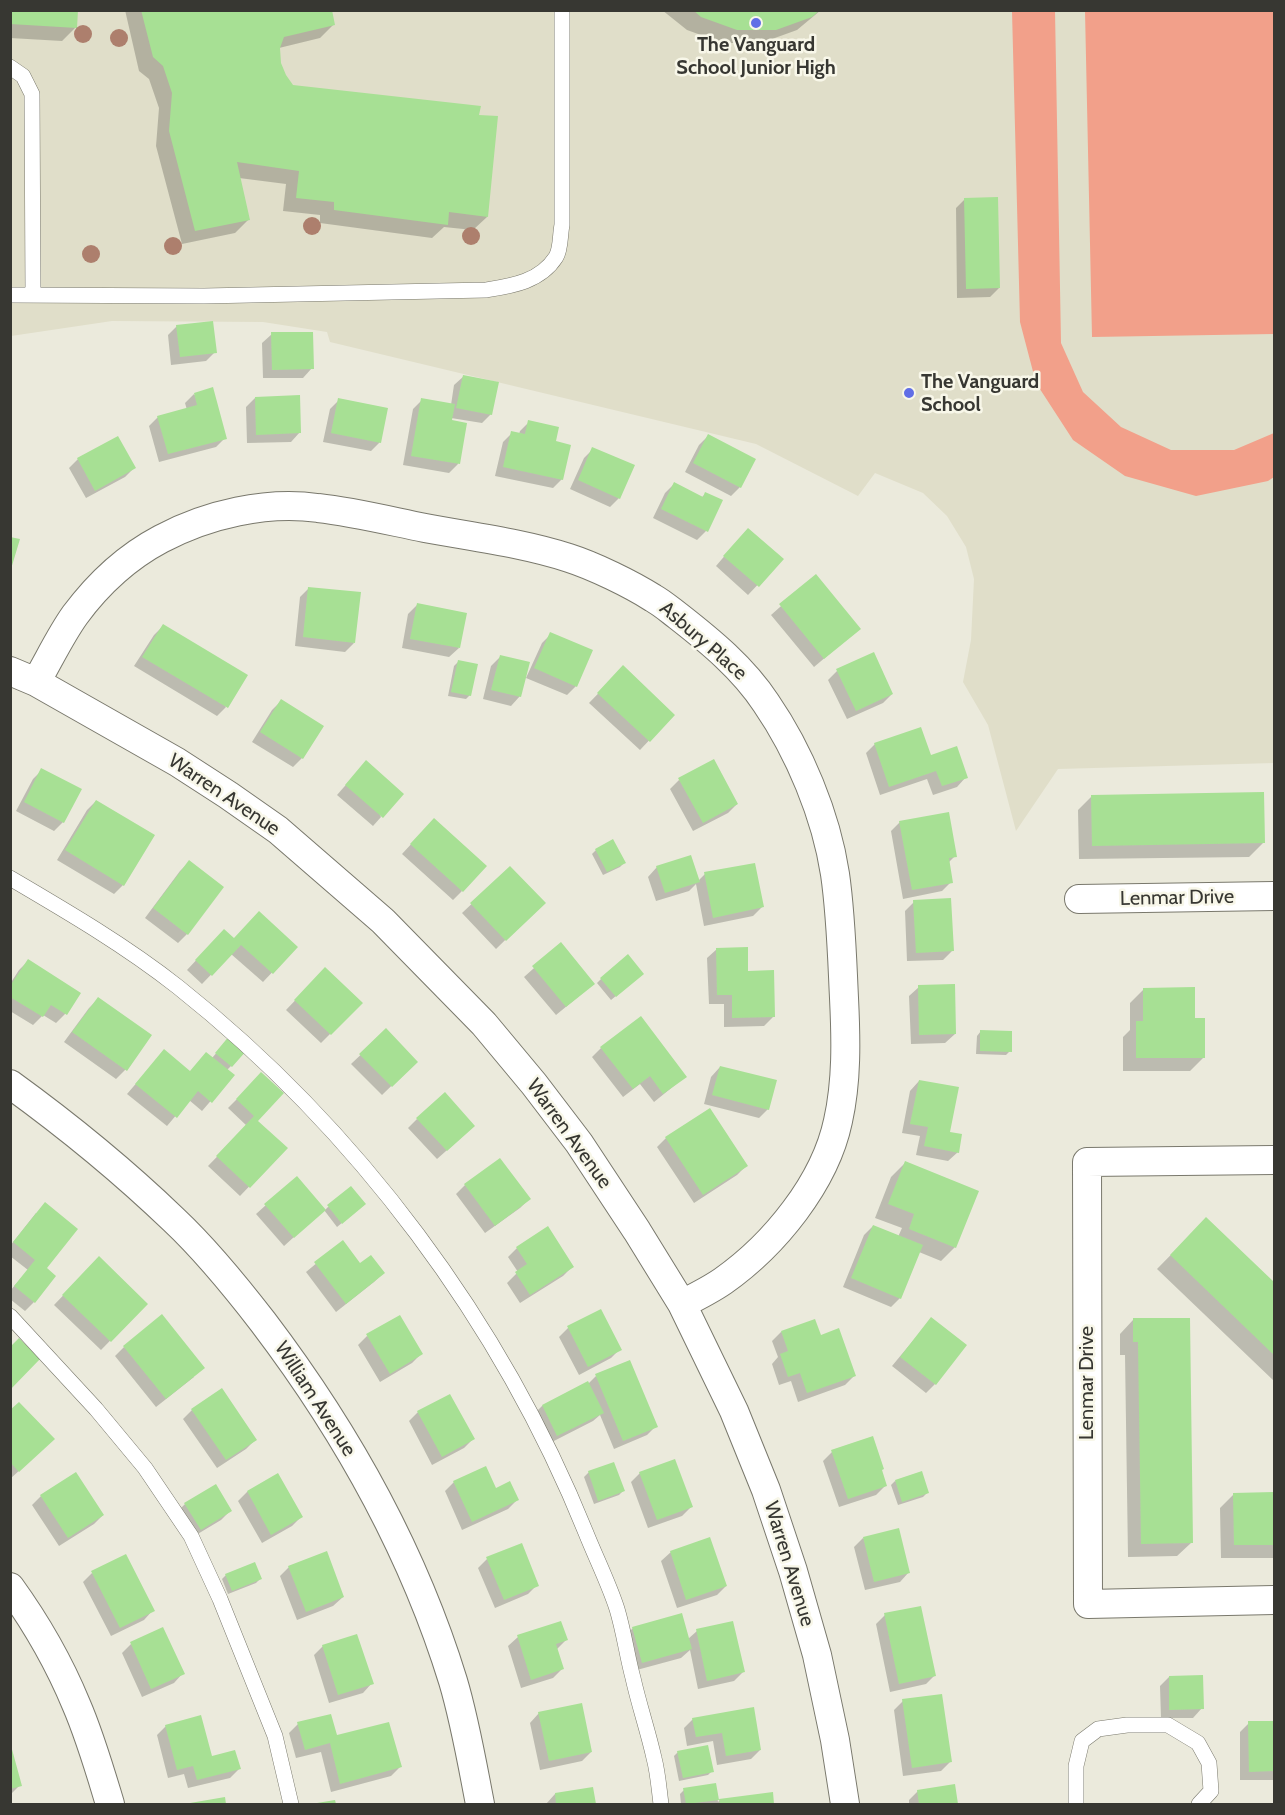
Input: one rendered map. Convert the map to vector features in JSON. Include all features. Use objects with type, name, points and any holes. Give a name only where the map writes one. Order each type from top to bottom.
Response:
[{"type":"street","name":"Asbury Place","points":[[23,677],[99,586],[129,559],[162,538],[198,523],[239,511],[282,506],[318,508],[527,548],[570,559],[654,598],[732,661],[764,700],[790,742],[824,826],[834,870],[840,918],[845,1030],[844,1087],[838,1125],[823,1164],[802,1202],[751,1258],[721,1282],[682,1304]]},
{"type":"street","name":"Warren Avenue","points":[[23,677],[177,762],[278,830],[383,921],[484,1024],[579,1143],[682,1304],[734,1411],[766,1490],[790,1561],[817,1655],[835,1740],[845,1804]]},
{"type":"street","name":"Lenmar Drive","points":[[1079,899],[1274,897]]},
{"type":"street","name":"William Avenue","points":[[10,1084],[60,1120],[176,1221],[233,1284],[314,1392],[361,1471],[397,1538],[429,1611],[453,1682],[480,1804]]},
{"type":"street","name":"Lenmar Drive","points":[[1275,1160],[1087,1162],[1088,1604],[1275,1600]]},
{"type":"street","points":[[10,1587],[48,1648],[76,1704],[110,1804]]},
{"type":"lane","points":[[10,295],[204,296],[486,290],[521,284],[544,271],[557,256],[562,225],[562,10]]},
{"type":"lane","points":[[10,67],[23,76],[32,94],[33,295]]},
{"type":"lane","points":[[10,878],[123,947],[177,986],[233,1032],[340,1140],[391,1199],[424,1244],[470,1311],[516,1385],[549,1447],[579,1514],[617,1609],[655,1760],[661,1804]]},
{"type":"lane","points":[[10,1316],[96,1408],[145,1468],[191,1536],[220,1599],[275,1736],[291,1804]]},
{"type":"lane","points":[[1076,1804],[1076,1766],[1082,1741],[1098,1729],[1126,1725],[1168,1725],[1198,1743],[1209,1763],[1210,1791],[1199,1804]]},
{"type":"shaded area","name":"The Vanguard School","points":[[10,11],[1274,11],[1274,763],[1058,769],[1016,831],[988,725],[963,682],[971,640],[974,579],[966,547],[947,516],[923,493],[875,473],[858,496],[756,444],[330,342],[327,332],[263,322],[112,321],[11,336]]},
{"type":"shaded area","points":[[1012,11],[1055,11],[1061,343],[1083,392],[1121,427],[1171,450],[1234,450],[1274,433],[1274,477],[1268,481],[1196,496],[1125,476],[1073,440],[1036,383],[1020,322]]},
{"type":"shaded area","points":[[1085,11],[1274,11],[1274,334],[1092,337]]},
{"type":"building","points":[[10,10],[78,10],[77,28],[10,24]]},
{"type":"building","points":[[141,10],[332,10],[335,25],[284,37],[280,48],[281,63],[293,85],[481,106],[479,115],[498,116],[488,217],[449,212],[448,225],[334,210],[334,202],[296,198],[299,171],[237,162],[250,220],[195,231],[169,131],[172,93],[163,66],[153,57]]},
{"type":"building","name":"The Vanguard School Junior High","points":[[693,10],[820,10],[812,17],[776,30],[737,30],[701,17]]},
{"type":"building","points":[[998,197],[1000,288],[966,289],[964,198]]},
{"type":"building","points":[[213,321],[217,353],[180,357],[176,325]]},
{"type":"building","points":[[271,332],[313,332],[314,369],[272,370]]},
{"type":"building","points":[[463,375],[499,382],[492,415],[456,408]]},
{"type":"building","points":[[213,387],[227,439],[168,454],[157,416],[197,405],[194,393]]},
{"type":"building","points":[[300,395],[301,433],[256,435],[255,397]]},
{"type":"building","points":[[338,398],[388,408],[381,443],[331,433]]},
{"type":"building","points":[[421,398],[455,404],[452,420],[467,423],[460,464],[411,456]]},
{"type":"building","points":[[528,420],[559,427],[556,441],[571,445],[563,480],[503,467],[511,431],[525,434]]},
{"type":"building","points":[[708,434],[756,459],[741,488],[693,463]]},
{"type":"building","points":[[118,436],[136,468],[95,491],[77,458]]},
{"type":"building","points":[[592,447],[635,465],[620,499],[578,480]]},
{"type":"building","points":[[674,482],[703,497],[705,492],[723,500],[708,532],[661,509]]},
{"type":"building","points":[[748,528],[784,559],[759,587],[723,556]]},
{"type":"building","points":[[10,537],[20,539],[11,569],[10,568]]},
{"type":"building","points":[[816,574],[861,629],[824,659],[779,604]]},
{"type":"building","points":[[308,587],[361,592],[355,643],[303,637]]},
{"type":"building","points":[[417,603],[467,613],[460,648],[410,639]]},
{"type":"building","points":[[163,624],[248,675],[228,708],[142,657]]},
{"type":"building","points":[[550,632],[593,650],[577,687],[534,668]]},
{"type":"building","points":[[874,652],[893,694],[856,711],[836,669]]},
{"type":"building","points":[[500,655],[530,662],[521,697],[491,690]]},
{"type":"building","points":[[458,660],[478,664],[471,696],[451,692]]},
{"type":"building","points":[[623,665],[675,715],[650,742],[597,693]]},
{"type":"building","points":[[281,699],[324,726],[303,759],[260,732]]},
{"type":"building","points":[[921,727],[931,755],[957,746],[968,778],[942,786],[936,771],[889,787],[874,743]]},
{"type":"building","points":[[714,759],[738,804],[703,823],[678,778]]},
{"type":"building","points":[[366,760],[404,794],[383,818],[345,785]]},
{"type":"building","points":[[41,768],[82,789],[64,823],[24,802]]},
{"type":"building","points":[[1264,792],[1265,843],[1092,846],[1091,795]]},
{"type":"building","points":[[96,800],[155,835],[124,886],[65,850]]},
{"type":"building","points":[[949,812],[957,857],[949,858],[953,883],[912,890],[899,821]]},
{"type":"building","points":[[434,818],[487,866],[463,892],[410,844]]},
{"type":"building","points":[[613,839],[626,863],[607,872],[595,849]]},
{"type":"building","points":[[691,855],[700,882],[665,893],[656,866]]},
{"type":"building","points":[[189,860],[224,887],[188,935],[153,908]]},
{"type":"building","points":[[755,863],[764,907],[713,918],[704,872]]},
{"type":"building","points":[[510,866],[546,903],[506,941],[470,903]]},
{"type":"building","points":[[951,898],[954,951],[916,953],[913,900]]},
{"type":"building","points":[[259,911],[298,947],[273,974],[241,945],[212,976],[195,960],[224,929],[234,938]]},
{"type":"building","points":[[561,942],[595,984],[566,1007],[532,966]]},
{"type":"building","points":[[748,947],[748,971],[774,970],[775,1017],[732,1018],[732,995],[717,995],[716,948]]},
{"type":"building","points":[[628,954],[644,974],[616,997],[600,978]]},
{"type":"building","points":[[28,959],[81,993],[67,1015],[51,1005],[43,1017],[10,997],[10,986]]},
{"type":"building","points":[[325,967],[363,1003],[331,1035],[294,1000]]},
{"type":"building","points":[[955,984],[956,1034],[919,1035],[918,985]]},
{"type":"building","points":[[1195,987],[1195,1018],[1205,1018],[1205,1058],[1136,1058],[1136,1021],[1143,1021],[1143,988]]},
{"type":"building","points":[[98,997],[152,1035],[127,1071],[72,1032]]},
{"type":"building","points":[[641,1016],[687,1077],[663,1094],[650,1076],[633,1089],[600,1047]]},
{"type":"building","points":[[386,1028],[418,1062],[392,1087],[359,1054]]},
{"type":"building","points":[[980,1030],[1012,1031],[1012,1052],[980,1051]]},
{"type":"building","points":[[230,1035],[247,1050],[232,1067],[215,1053]]},
{"type":"building","points":[[164,1049],[190,1071],[206,1052],[235,1075],[212,1103],[198,1091],[177,1118],[135,1084]]},
{"type":"building","points":[[720,1066],[777,1080],[769,1110],[712,1095]]},
{"type":"building","points":[[261,1072],[284,1093],[258,1121],[288,1148],[250,1188],[216,1156],[254,1116],[236,1099]]},
{"type":"building","points":[[919,1080],[959,1087],[950,1132],[962,1134],[959,1153],[924,1146],[928,1127],[910,1124]]},
{"type":"building","points":[[445,1092],[475,1126],[447,1151],[416,1118]]},
{"type":"building","points":[[710,1108],[748,1166],[703,1195],[665,1137]]},
{"type":"building","points":[[500,1158],[531,1199],[495,1226],[464,1184]]},
{"type":"building","points":[[905,1161],[979,1191],[956,1248],[909,1229],[914,1214],[888,1204]]},
{"type":"building","points":[[297,1176],[326,1210],[294,1238],[264,1204]]},
{"type":"building","points":[[351,1186],[366,1204],[342,1224],[327,1205]]},
{"type":"building","points":[[45,1202],[78,1229],[47,1268],[56,1276],[35,1303],[14,1286],[35,1260],[13,1242]]},
{"type":"building","points":[[1206,1217],[1274,1282],[1274,1355],[1170,1255]]},
{"type":"building","points":[[873,1225],[923,1245],[901,1299],[851,1278]]},
{"type":"building","points":[[548,1226],[574,1267],[530,1295],[515,1272],[527,1264],[516,1247]]},
{"type":"building","points":[[343,1240],[360,1263],[371,1255],[385,1273],[346,1304],[314,1262]]},
{"type":"building","points":[[99,1256],[148,1304],[111,1342],[62,1295]]},
{"type":"building","points":[[601,1309],[622,1350],[588,1367],[567,1326]]},
{"type":"building","points":[[162,1314],[205,1368],[166,1399],[123,1346]]},
{"type":"building","points":[[400,1315],[423,1354],[390,1374],[366,1334]]},
{"type":"building","points":[[931,1317],[967,1345],[936,1385],[900,1357]]},
{"type":"building","points":[[1133,1318],[1190,1318],[1193,1543],[1141,1544],[1138,1342],[1133,1342]]},
{"type":"building","points":[[815,1319],[821,1335],[839,1328],[856,1376],[807,1393],[800,1373],[788,1377],[780,1354],[788,1351],[781,1331]]},
{"type":"building","points":[[19,1338],[40,1359],[10,1390],[10,1347]]},
{"type":"building","points":[[630,1360],[658,1427],[623,1441],[595,1374]]},
{"type":"building","points":[[588,1381],[604,1413],[557,1436],[542,1405]]},
{"type":"building","points":[[222,1388],[257,1440],[226,1460],[191,1409]]},
{"type":"building","points":[[450,1394],[475,1439],[442,1457],[417,1411]]},
{"type":"building","points":[[19,1402],[55,1439],[19,1472],[10,1462],[10,1410]]},
{"type":"building","points":[[873,1436],[887,1486],[848,1499],[831,1450]]},
{"type":"building","points":[[675,1459],[693,1507],[657,1520],[639,1472]]},
{"type":"building","points":[[614,1462],[625,1491],[598,1501],[588,1471]]},
{"type":"building","points":[[486,1466],[496,1488],[510,1481],[519,1500],[472,1522],[453,1481]]},
{"type":"building","points":[[922,1471],[929,1493],[902,1502],[895,1480]]},
{"type":"building","points":[[76,1472],[104,1515],[68,1538],[40,1495]]},
{"type":"building","points":[[278,1473],[303,1517],[271,1535],[247,1491]]},
{"type":"building","points":[[216,1484],[232,1511],[201,1530],[184,1503]]},
{"type":"building","points":[[1274,1492],[1274,1545],[1234,1545],[1233,1493]]},
{"type":"building","points":[[899,1528],[910,1573],[874,1582],[863,1537]]},
{"type":"building","points":[[710,1537],[727,1586],[686,1600],[670,1551]]},
{"type":"building","points":[[522,1543],[539,1586],[504,1600],[486,1557]]},
{"type":"building","points":[[327,1551],[344,1597],[306,1612],[288,1566]]},
{"type":"building","points":[[126,1554],[155,1611],[120,1628],[91,1571]]},
{"type":"building","points":[[255,1562],[262,1579],[232,1591],[225,1574]]},
{"type":"building","points":[[921,1606],[936,1676],[899,1684],[884,1613]]},
{"type":"building","points":[[682,1613],[692,1649],[642,1663],[632,1627]]},
{"type":"building","points":[[561,1621],[568,1640],[556,1644],[564,1669],[531,1680],[517,1635]]},
{"type":"building","points":[[733,1621],[745,1672],[707,1681],[696,1629]]},
{"type":"building","points":[[163,1627],[185,1674],[151,1689],[130,1642]]},
{"type":"building","points":[[357,1634],[374,1684],[338,1695],[322,1645]]},
{"type":"building","points":[[1203,1675],[1204,1709],[1169,1710],[1169,1676]]},
{"type":"building","points":[[942,1694],[952,1762],[912,1768],[902,1699]]},
{"type":"building","points":[[582,1703],[592,1752],[549,1761],[538,1712]]},
{"type":"building","points":[[754,1707],[761,1750],[726,1756],[722,1733],[696,1737],[692,1718]]},
{"type":"building","points":[[331,1714],[337,1735],[389,1722],[402,1767],[340,1784],[330,1743],[305,1750],[297,1722]]},
{"type":"building","points":[[201,1715],[212,1756],[235,1750],[241,1769],[197,1780],[193,1766],[177,1770],[165,1725]]},
{"type":"building","points":[[1248,1721],[1274,1721],[1274,1771],[1249,1772]]},
{"type":"building","points":[[10,1742],[22,1786],[10,1789]]},
{"type":"building","points":[[708,1745],[714,1772],[683,1778],[677,1751]]},
{"type":"building","points":[[716,1783],[719,1800],[686,1804],[683,1788]]},
{"type":"building","points":[[955,1784],[958,1804],[919,1804],[917,1790]]},
{"type":"building","points":[[593,1787],[596,1804],[556,1804],[555,1793]]},
{"type":"building","points":[[773,1792],[774,1804],[720,1804],[719,1799]]},
{"type":"building","points":[[225,1797],[226,1804],[190,1804],[190,1803]]},
{"type":"building","points":[[335,1800],[336,1804],[317,1804],[317,1803]]},
{"type":"place","name":"The Vanguard School Junior High","points":[[756,23]]},
{"type":"place","name":"The Vanguard School","points":[[909,393]]}]
